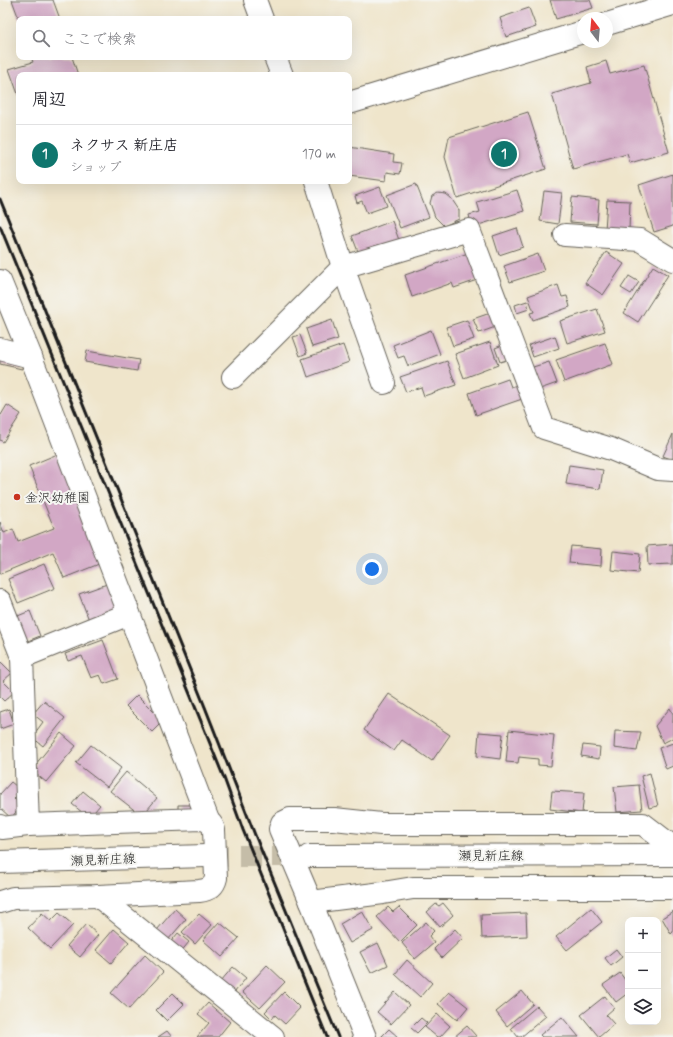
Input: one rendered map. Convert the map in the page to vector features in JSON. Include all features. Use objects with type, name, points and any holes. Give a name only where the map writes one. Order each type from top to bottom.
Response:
[{"type":"street","points":[[255,0],[261,16]]},
{"type":"street","points":[[613,22],[673,4]]},
{"type":"street","points":[[352,102],[577,34]]},
{"type":"street","points":[[276,60],[281,72]]},
{"type":"street","points":[[317,184],[343,267],[384,383]]},
{"type":"street","points":[[233,377],[343,267],[469,230],[544,428],[611,449],[658,469],[673,470]]},
{"type":"street","points":[[565,235],[640,240],[673,260]]},
{"type":"street","points":[[0,281],[31,357],[208,820],[212,824],[214,830],[216,878],[211,887],[199,891],[13,898],[0,902]]},
{"type":"street","points":[[0,349],[31,357]]},
{"type":"street","points":[[0,601],[22,657],[28,825]]},
{"type":"street","points":[[22,657],[129,614]]},
{"type":"street","points":[[364,1037],[311,902],[280,829],[282,823],[290,819],[334,818],[381,824],[643,824],[673,847]]},
{"type":"street","points":[[0,826],[2,828],[28,825],[208,820]]},
{"type":"street","name":"瀬見新庄線","points":[[309,856],[673,855]]},
{"type":"street","name":"瀬見新庄線","points":[[0,862],[206,856]]},
{"type":"street","points":[[311,902],[413,888],[673,888]]},
{"type":"street","points":[[98,896],[273,1037]]},
{"type":"building","points":[[12,0],[53,0],[59,16],[18,16]]},
{"type":"building","points":[[550,0],[590,0],[593,8],[556,19]]},
{"type":"building","points":[[529,8],[536,27],[506,37],[500,18]]},
{"type":"building","points":[[32,60],[73,60],[77,72],[16,72],[16,89],[9,69],[33,62]]},
{"type":"building","points":[[606,61],[610,74],[644,65],[669,152],[630,163],[627,154],[573,169],[552,94],[591,83],[587,67]]},
{"type":"building","points":[[528,112],[546,169],[457,198],[445,157],[449,137]]},
{"type":"building","points":[[352,147],[394,154],[393,162],[402,163],[400,174],[387,172],[386,181],[352,176]]},
{"type":"building","points":[[673,174],[673,226],[654,232],[639,185]]},
{"type":"building","points":[[416,184],[429,217],[400,228],[387,195]]},
{"type":"building","points":[[380,187],[387,206],[367,213],[362,201],[357,203],[355,196]]},
{"type":"building","points":[[517,190],[524,211],[472,227],[469,215],[480,212],[477,202]]},
{"type":"building","points":[[544,191],[562,193],[558,224],[540,221]]},
{"type":"building","points":[[438,193],[446,194],[451,198],[459,210],[459,219],[444,226],[435,217],[430,203],[432,196]]},
{"type":"building","points":[[572,197],[599,200],[597,224],[570,222]]},
{"type":"building","points":[[607,200],[630,201],[629,231],[605,230]]},
{"type":"building","points":[[392,221],[399,240],[359,254],[352,236]]},
{"type":"building","points":[[517,228],[523,247],[499,255],[493,236]]},
{"type":"building","points":[[471,252],[480,279],[454,288],[452,283],[412,297],[405,275]]},
{"type":"building","points":[[606,252],[624,264],[603,295],[585,283]]},
{"type":"building","points":[[538,254],[544,271],[510,282],[504,266]]},
{"type":"building","points":[[653,266],[668,275],[638,322],[624,313]]},
{"type":"building","points":[[629,276],[639,282],[631,294],[621,288]]},
{"type":"building","points":[[558,285],[562,297],[567,296],[570,307],[533,320],[530,313],[534,312],[528,296]]},
{"type":"building","points":[[527,301],[529,309],[517,313],[515,305]]},
{"type":"building","points":[[597,309],[605,331],[567,343],[560,321]]},
{"type":"building","points":[[493,312],[498,326],[479,333],[473,319]]},
{"type":"building","points":[[332,320],[338,339],[312,347],[306,329]]},
{"type":"building","points":[[467,320],[474,339],[453,346],[446,327]]},
{"type":"building","points":[[431,330],[440,354],[408,366],[404,356],[398,358],[393,345]]},
{"type":"building","points":[[300,335],[307,353],[300,356],[293,337]]},
{"type":"building","points":[[555,336],[559,348],[533,357],[529,345]]},
{"type":"building","points":[[490,342],[498,365],[464,378],[455,354]]},
{"type":"building","points":[[508,343],[513,358],[500,362],[495,348]]},
{"type":"building","points":[[605,343],[613,364],[564,382],[556,360]]},
{"type":"building","points":[[343,345],[349,362],[308,377],[302,359]]},
{"type":"building","points":[[87,351],[139,360],[137,371],[85,362]]},
{"type":"building","points":[[0,356],[23,362],[22,369],[0,364]]},
{"type":"building","points":[[447,361],[456,385],[424,396],[421,387],[406,392],[400,377]]},
{"type":"building","points":[[549,362],[557,383],[540,389],[533,367]]},
{"type":"building","points":[[508,379],[511,387],[520,384],[525,398],[476,415],[469,393]]},
{"type":"building","points":[[7,405],[21,414],[3,442],[0,440],[0,414],[1,415]]},
{"type":"building","points":[[673,434],[673,460],[663,456]]},
{"type":"building","points":[[60,453],[104,562],[64,578],[53,552],[0,574],[0,522],[4,533],[13,529],[18,542],[54,528],[29,466]]},
{"type":"building","points":[[569,465],[603,470],[600,489],[566,484]]},
{"type":"building","points":[[673,544],[673,564],[648,565],[647,546]]},
{"type":"building","points":[[571,546],[602,549],[601,566],[569,563]]},
{"type":"building","points":[[613,551],[640,554],[638,573],[611,570]]},
{"type":"building","points":[[44,564],[55,588],[18,603],[8,579]]},
{"type":"building","points":[[107,584],[117,610],[89,620],[79,594]]},
{"type":"building","points":[[30,611],[40,636],[23,643],[13,618]]},
{"type":"building","points":[[103,640],[118,679],[104,684],[100,675],[91,678],[82,656],[68,661],[65,654]]},
{"type":"building","points":[[1,662],[12,673],[3,681],[14,692],[4,701],[0,697]]},
{"type":"building","points":[[389,694],[450,735],[432,761],[402,740],[394,751],[364,730]]},
{"type":"building","points":[[137,695],[163,721],[152,732],[126,706]]},
{"type":"building","points":[[44,701],[65,718],[43,746],[32,737],[43,722],[33,714]]},
{"type":"building","points":[[670,708],[673,714],[673,738],[663,743],[655,726]]},
{"type":"building","points":[[9,709],[14,724],[0,729],[0,712]]},
{"type":"building","points":[[509,730],[554,735],[551,766],[538,765],[538,759],[519,757],[518,763],[506,762]]},
{"type":"building","points":[[615,731],[641,732],[637,751],[614,748]]},
{"type":"building","points":[[479,732],[503,734],[500,759],[477,756]]},
{"type":"building","points":[[61,733],[76,746],[46,782],[31,770]]},
{"type":"building","points":[[673,743],[673,766],[666,769],[659,748]]},
{"type":"building","points":[[91,745],[121,768],[107,787],[76,763]]},
{"type":"building","points":[[583,745],[600,747],[599,759],[581,756]]},
{"type":"building","points":[[126,772],[157,798],[142,816],[110,791]]},
{"type":"building","points":[[650,773],[658,806],[649,808],[641,776]]},
{"type":"building","points":[[11,782],[22,791],[14,799],[21,806],[11,818],[0,808],[0,794]]},
{"type":"building","points":[[639,785],[642,810],[617,812],[614,787]]},
{"type":"building","points":[[83,791],[100,805],[89,818],[72,804]]},
{"type":"building","points":[[552,791],[584,793],[582,813],[550,809]]},
{"type":"building","points":[[178,805],[197,805],[197,814],[178,815]]},
{"type":"building","points":[[443,903],[453,915],[440,927],[427,912],[436,904],[439,906]]},
{"type":"building","points":[[388,907],[393,912],[399,907],[417,925],[400,942],[377,917]]},
{"type":"building","points":[[591,908],[602,922],[567,950],[556,937]]},
{"type":"building","points":[[175,909],[186,919],[168,940],[157,930]]},
{"type":"building","points":[[362,911],[373,930],[350,943],[340,924]]},
{"type":"building","points":[[673,911],[673,932],[671,934],[662,918]]},
{"type":"building","points":[[42,913],[51,921],[59,913],[73,925],[50,949],[28,928]]},
{"type":"building","points":[[526,913],[527,936],[482,938],[481,915]]},
{"type":"building","points":[[199,914],[212,925],[195,944],[182,932]]},
{"type":"building","points":[[219,922],[239,938],[222,957],[203,940]]},
{"type":"building","points":[[426,922],[434,931],[429,936],[434,943],[415,959],[402,943]]},
{"type":"building","points":[[86,924],[98,935],[80,957],[67,946]]},
{"type":"building","points":[[114,929],[129,942],[111,963],[96,950]]},
{"type":"building","points":[[455,929],[463,938],[442,958],[434,949]]},
{"type":"building","points":[[178,933],[189,942],[180,953],[169,944]]},
{"type":"building","points":[[378,943],[388,965],[371,973],[360,952]]},
{"type":"building","points":[[616,949],[622,957],[611,966],[605,958]]},
{"type":"building","points":[[145,955],[163,972],[129,1009],[111,993]]},
{"type":"building","points":[[407,960],[432,983],[420,997],[395,974]]},
{"type":"building","points":[[267,965],[285,982],[260,1008],[242,992]]},
{"type":"building","points":[[233,967],[246,978],[234,993],[220,982]]},
{"type":"building","points":[[620,973],[625,980],[625,995],[616,1002],[603,985]]},
{"type":"building","points":[[522,991],[533,1004],[507,1026],[496,1012]]},
{"type":"building","points":[[284,992],[300,1008],[285,1024],[275,1015],[272,1019],[265,1012]]},
{"type":"building","points":[[395,992],[409,1005],[391,1024],[377,1012]]},
{"type":"building","points":[[449,992],[468,1007],[457,1020],[438,1004]]},
{"type":"building","points":[[173,993],[184,1004],[167,1021],[156,1010]]},
{"type":"building","points":[[605,996],[614,1008],[606,1015],[614,1024],[599,1037],[581,1015]]},
{"type":"building","points":[[208,1003],[230,1022],[218,1037],[197,1037],[209,1023],[198,1014]]},
{"type":"building","points":[[537,1006],[546,1016],[521,1037],[518,1037],[511,1028]]},
{"type":"building","points":[[437,1014],[450,1026],[440,1037],[437,1037],[425,1027]]},
{"type":"building","points":[[562,1017],[579,1037],[542,1037],[540,1035]]},
{"type":"building","points":[[421,1018],[427,1023],[417,1033],[411,1028]]},
{"type":"building","points":[[467,1026],[477,1037],[454,1037]]},
{"type":"building","points":[[389,1029],[398,1037],[381,1037]]},
{"type":"building","points":[[167,1031],[172,1037],[158,1037]]},
{"type":"tunnel","points":[[206,856],[309,856]]},
{"type":"railway","points":[[0,199],[205,707],[255,835],[338,1037]]},
{"type":"railway","points":[[0,226],[224,778],[243,830],[327,1037]]},
{"type":"place","name":"ネクサス 新庄店","points":[[504,154]]},
{"type":"place","name":"金沢幼稚園","points":[[17,497]]}]
